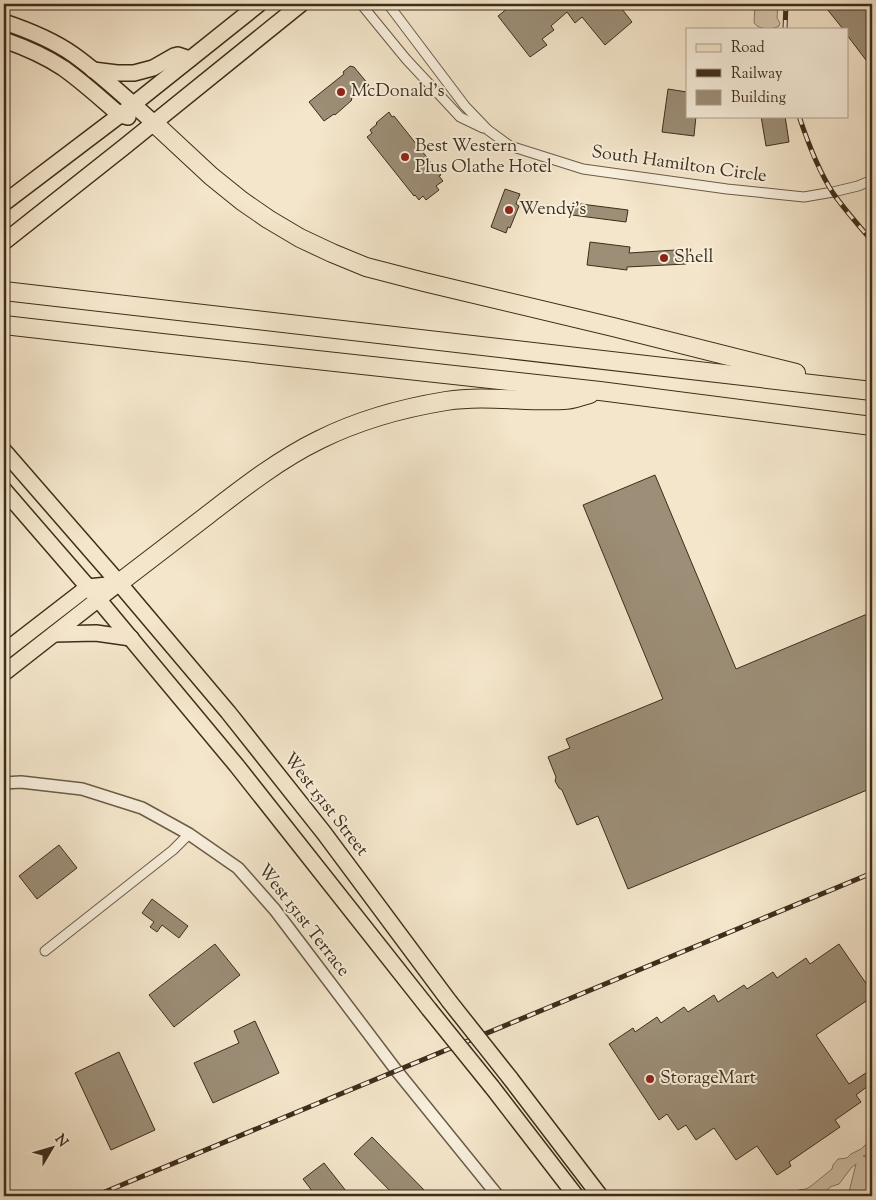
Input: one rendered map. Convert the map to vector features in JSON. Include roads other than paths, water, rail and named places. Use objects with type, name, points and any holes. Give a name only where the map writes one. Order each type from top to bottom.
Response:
[{"type":"highway","points":[[154,123],[211,176],[268,219],[332,254],[366,267],[868,390]]},
{"type":"highway","points":[[4,291],[868,390]]},
{"type":"highway","points":[[4,325],[600,391],[872,426]]},
{"type":"highway","points":[[119,584],[238,491],[275,465],[319,440],[343,429],[393,412],[447,401],[469,398],[566,400],[600,391]]},
{"type":"main road","points":[[4,203],[120,115],[259,4]]},
{"type":"main road","points":[[7,239],[301,4]]},
{"type":"main road","points":[[4,22],[49,40],[74,55],[154,123]]},
{"type":"main road","points":[[4,40],[44,56],[77,78],[120,115],[154,123]]},
{"type":"main road","points":[[93,70],[134,73],[153,68],[178,55],[190,59]]},
{"type":"main road","name":"West 151st Street","points":[[4,451],[222,706],[324,833],[449,1001],[600,1196]]},
{"type":"main road","points":[[4,490],[88,587],[237,766],[576,1196]]},
{"type":"main road","points":[[4,652],[88,587],[119,584]]},
{"type":"main road","points":[[4,674],[119,584]]},
{"type":"main road","points":[[54,634],[96,633],[131,638]]},
{"type":"street","name":"South Hamilton Circle","points":[[361,4],[406,59],[460,117],[488,130]]},
{"type":"street","name":"South Hamilton Circle","points":[[388,4],[465,106],[488,130],[510,146],[583,169],[727,189],[804,197],[858,186],[872,180]]},
{"type":"street","name":"West 151st Terrace","points":[[4,783],[21,782],[82,789],[142,808],[189,834],[238,868],[275,910],[396,1070],[498,1196]]},
{"type":"street","points":[[44,952],[173,850],[189,834]]},
{"type":"railway","points":[[785,28],[786,4]]},
{"type":"railway","points":[[800,118],[814,156],[833,193],[872,241]]},
{"type":"railway","points":[[95,1196],[872,873]]},
{"type":"place","name":"McDonald's","points":[[341,92]]},
{"type":"place","name":"Best Western Plus Olathe Hotel","points":[[405,157]]},
{"type":"place","name":"Wendy's","points":[[509,210]]},
{"type":"place","name":"Shell","points":[[664,258]]},
{"type":"place","name":"StorageMart","points":[[650,1079]]}]
